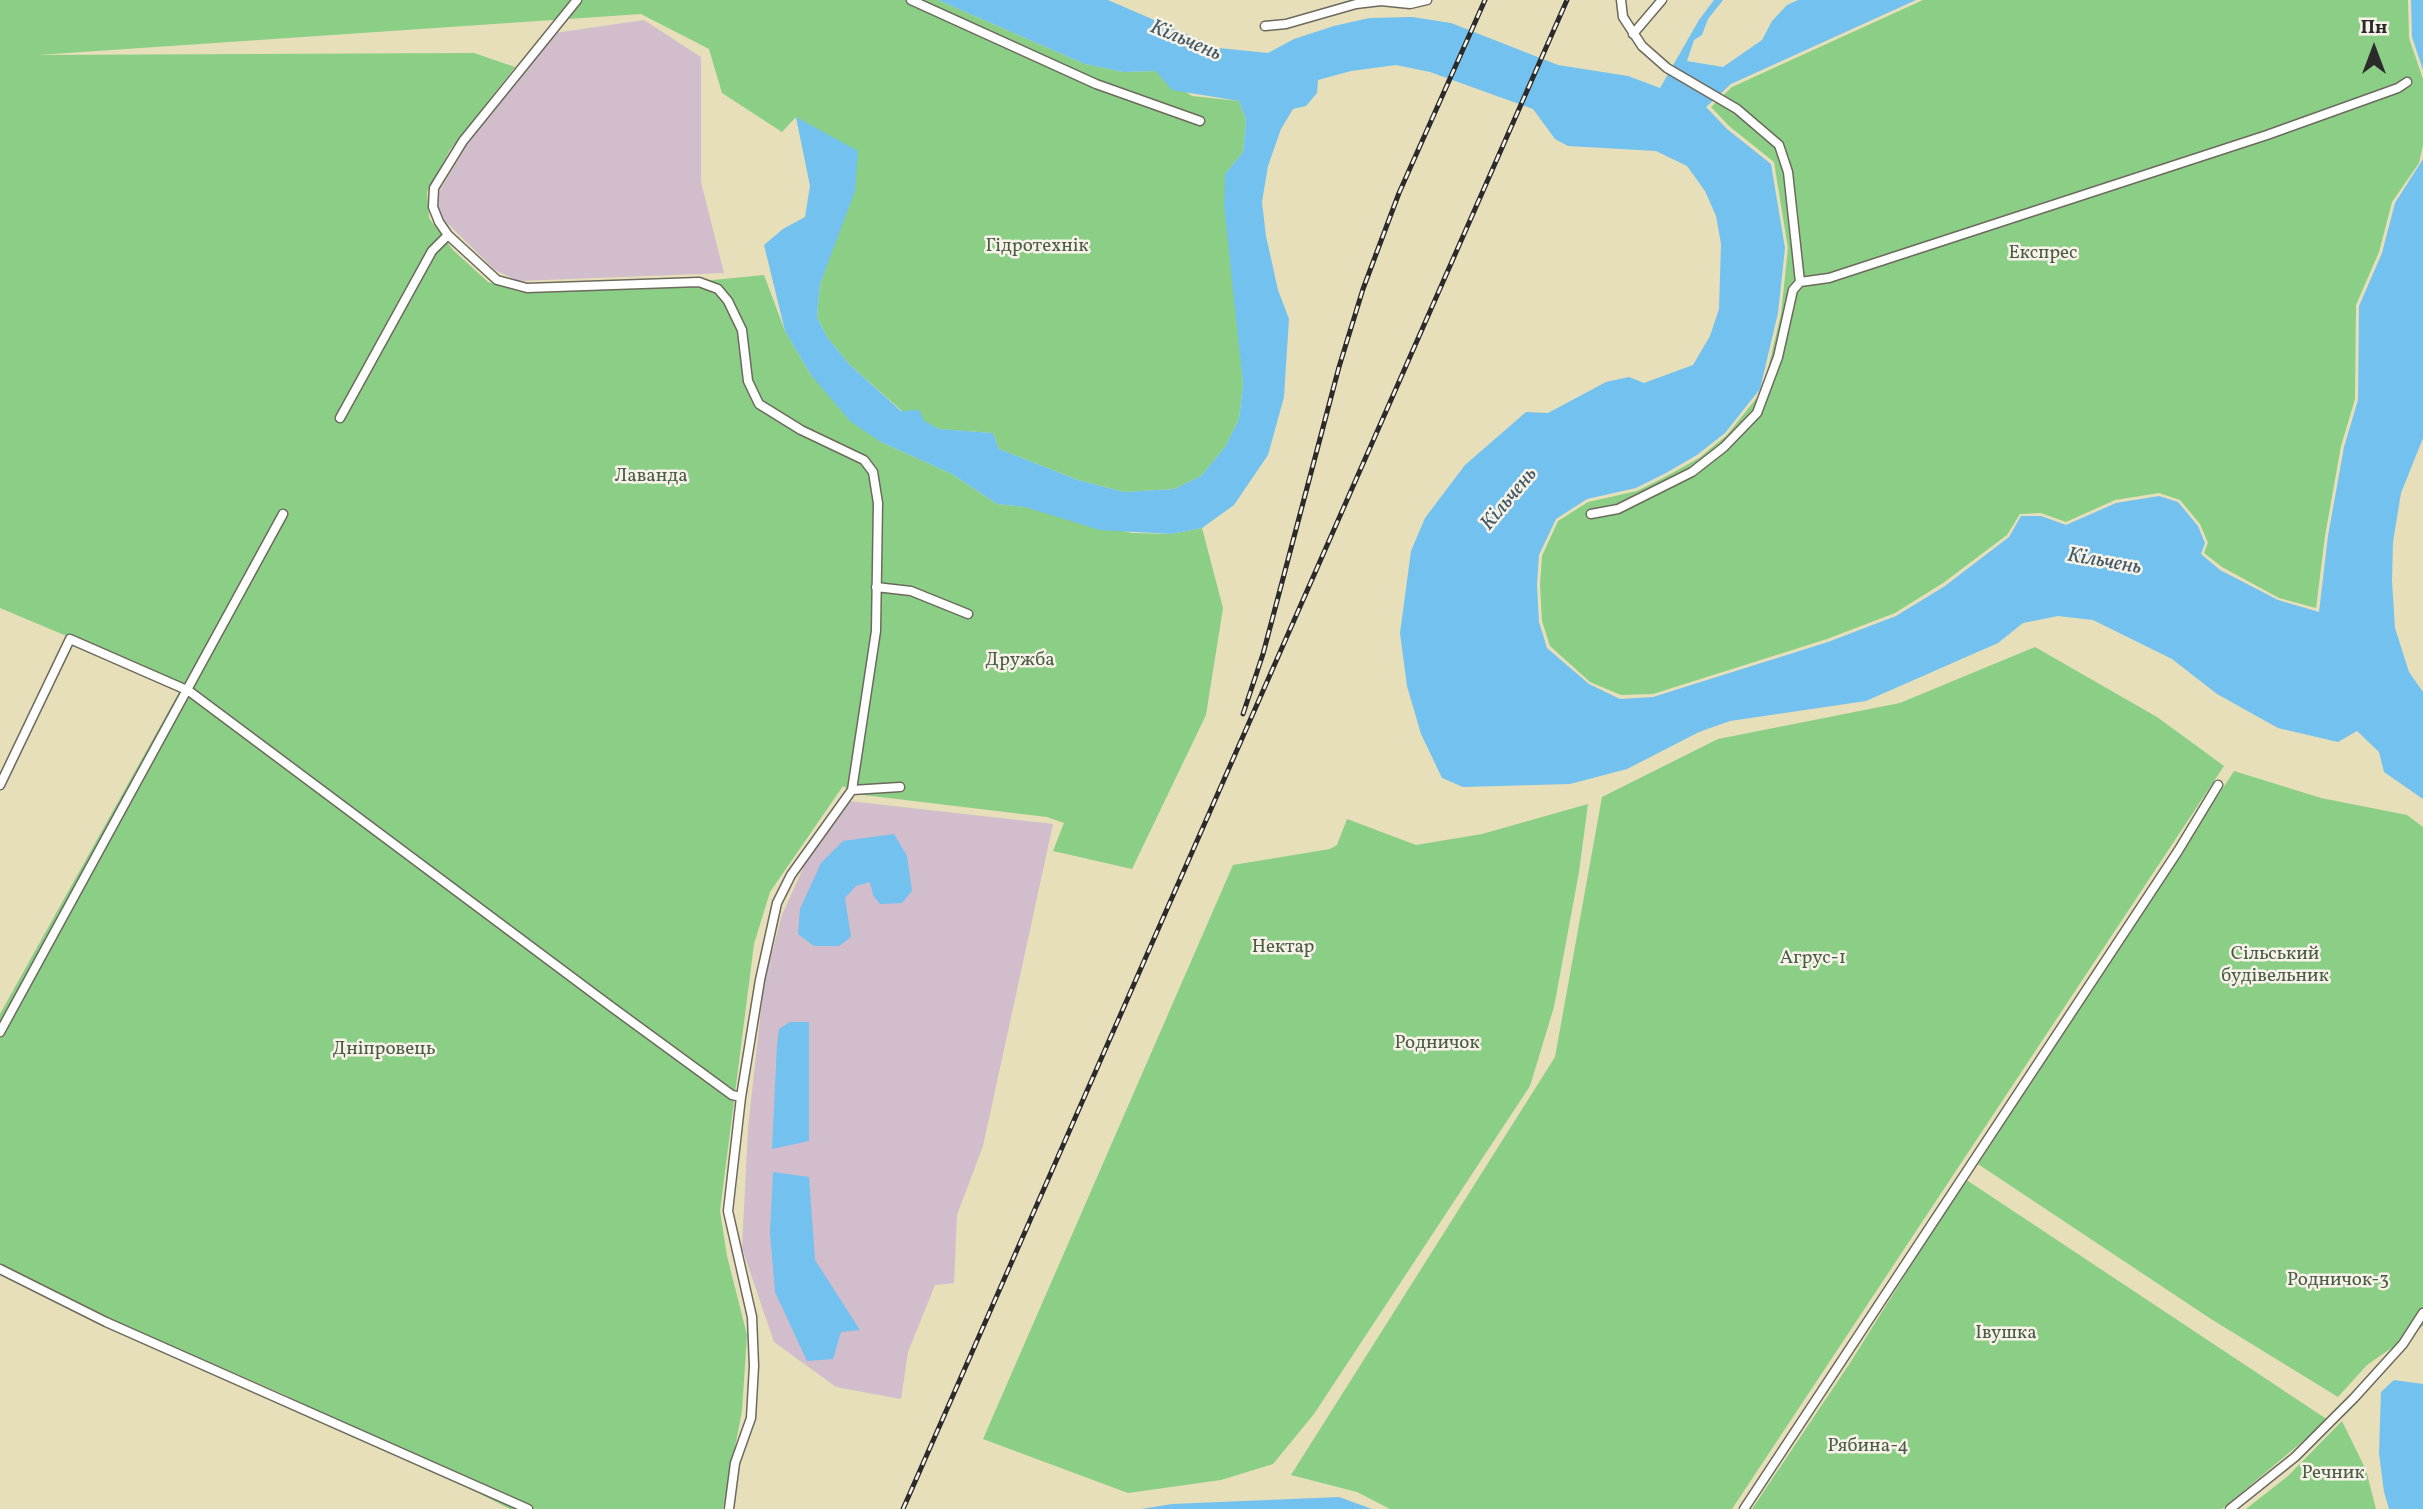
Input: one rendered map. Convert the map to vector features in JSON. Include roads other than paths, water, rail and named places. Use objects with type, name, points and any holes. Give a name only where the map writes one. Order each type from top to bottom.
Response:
[{"type":"street","points":[[577,0],[463,141],[434,188],[433,207],[449,236],[497,280],[527,288],[699,282],[718,289],[729,301],[742,330],[748,381],[759,404],[801,430],[864,460],[873,472],[878,503],[876,631],[852,790],[791,875],[777,903],[760,980],[741,1097],[728,1211],[752,1317],[754,1366],[751,1418],[735,1463],[729,1509]]},
{"type":"street","points":[[911,0],[1096,84],[1200,121]]},
{"type":"street","points":[[1265,26],[1286,24],[1356,4],[1410,4],[1427,0]]},
{"type":"street","points":[[1621,0],[1623,17],[1633,34],[1667,68],[1728,103],[1779,145],[1788,172],[1800,282]]},
{"type":"street","points":[[1633,34],[1662,0]]},
{"type":"street","points":[[1591,514],[1618,509],[1692,472],[1724,447],[1758,413],[1778,357],[1793,290],[1800,282],[1829,278],[2267,135],[2388,92],[2407,82]]},
{"type":"street","points":[[340,418],[432,251],[449,236]]},
{"type":"street","points":[[0,1032],[189,691],[283,514]]},
{"type":"street","points":[[876,587],[911,591],[968,614]]},
{"type":"street","points":[[0,785],[70,639],[189,691],[609,1005],[732,1095],[741,1097]]},
{"type":"street","points":[[1744,1509],[2178,851],[2218,785]]},
{"type":"street","points":[[852,790],[900,787]]},
{"type":"street","points":[[0,1269],[106,1322],[528,1509]]},
{"type":"street","points":[[2230,1509],[2295,1457],[2354,1398],[2403,1344],[2423,1313]]},
{"type":"water","name":"Кільчень","points":[[938,0],[1108,0],[1219,48],[1268,53],[1294,39],[1334,26],[1369,18],[1412,17],[1451,23],[1558,65],[1628,76],[1660,88],[1699,20],[1714,0],[1723,0],[1708,19],[1702,35],[1694,40],[1687,61],[1723,67],[1762,40],[1772,21],[1787,5],[1798,0],[1916,0],[1731,84],[1706,107],[1727,129],[1771,164],[1785,248],[1778,313],[1760,389],[1725,433],[1697,455],[1666,473],[1636,488],[1587,499],[1556,519],[1539,555],[1539,622],[1547,648],[1589,684],[1620,699],[1653,697],[1828,642],[1896,616],[1945,586],[2009,537],[2021,516],[2041,516],[2066,525],[2116,503],[2159,496],[2178,502],[2198,526],[2205,543],[2201,554],[2220,570],[2278,600],[2319,612],[2328,536],[2344,447],[2358,400],[2359,306],[2382,253],[2395,203],[2423,159],[2423,438],[2401,493],[2393,542],[2392,581],[2395,628],[2409,672],[2423,692],[2423,799],[2384,772],[2379,752],[2357,731],[2338,742],[2278,728],[2217,694],[2172,659],[2093,620],[2058,616],[2023,623],[1998,643],[1866,701],[1730,721],[1699,732],[1627,769],[1570,784],[1463,787],[1442,778],[1421,734],[1407,686],[1400,633],[1411,551],[1425,518],[1465,465],[1526,412],[1548,413],[1606,382],[1629,377],[1644,383],[1693,365],[1710,336],[1719,309],[1721,244],[1716,216],[1705,191],[1687,166],[1656,151],[1568,146],[1555,139],[1533,109],[1430,72],[1396,65],[1351,71],[1318,80],[1317,93],[1306,106],[1293,109],[1281,129],[1268,166],[1262,202],[1266,236],[1278,290],[1289,319],[1284,397],[1268,455],[1234,505],[1202,528],[1171,534],[1100,530],[1025,507],[997,504],[952,474],[881,442],[851,422],[811,375],[785,331],[764,245],[783,229],[805,217],[810,186],[796,117],[858,151],[855,191],[820,284],[817,317],[827,337],[849,364],[901,411],[919,410],[924,421],[939,429],[993,433],[999,449],[1078,480],[1124,492],[1174,489],[1201,476],[1225,447],[1239,419],[1243,384],[1224,205],[1225,174],[1243,152],[1246,120],[1239,101],[1172,90],[1156,71],[1123,72],[1085,64]]},
{"type":"water","points":[[2411,0],[2423,0],[2423,70],[2412,37]]},
{"type":"water","points":[[894,834],[907,856],[912,891],[902,903],[880,904],[873,895],[870,882],[856,886],[845,898],[851,937],[839,946],[814,946],[798,934],[800,909],[821,863],[843,841]]},
{"type":"water","points":[[790,1022],[809,1022],[809,1141],[772,1149],[779,1029]]},
{"type":"water","points":[[773,1172],[809,1177],[815,1260],[860,1330],[841,1332],[833,1359],[807,1361],[775,1292],[770,1233]]},
{"type":"water","points":[[2394,1380],[2423,1384],[2423,1509],[2389,1509],[2384,1492],[2379,1453],[2381,1392]]},
{"type":"water","points":[[1339,1497],[1372,1509],[1141,1509],[1172,1504]]},
{"type":"railway","points":[[1243,714],[1263,654],[1339,367],[1363,289],[1399,193],[1485,0]]},
{"type":"railway","points":[[903,1509],[1567,0]]},
{"type":"park label","name":"Гідротехнік","points":[[1037,248]]},
{"type":"park label","name":"Експрес","points":[[2043,255]]},
{"type":"park label","name":"Лаванда","points":[[651,478]]},
{"type":"park label","name":"Дружба","points":[[1020,662]]},
{"type":"park label","name":"Нектар","points":[[1283,949]]},
{"type":"park label","name":"Агрус-1","points":[[1813,960]]},
{"type":"park label","name":"Сільський будівельник","points":[[2275,967]]},
{"type":"park label","name":"Родничок","points":[[1437,1045]]},
{"type":"park label","name":"Дніпровець","points":[[384,1051]]},
{"type":"park label","name":"Родничок-3","points":[[2338,1282]]},
{"type":"park label","name":"Івушка","points":[[2006,1335]]},
{"type":"park label","name":"Рябина-4","points":[[1868,1448]]},
{"type":"park label","name":"Речник","points":[[2333,1475]]}]
